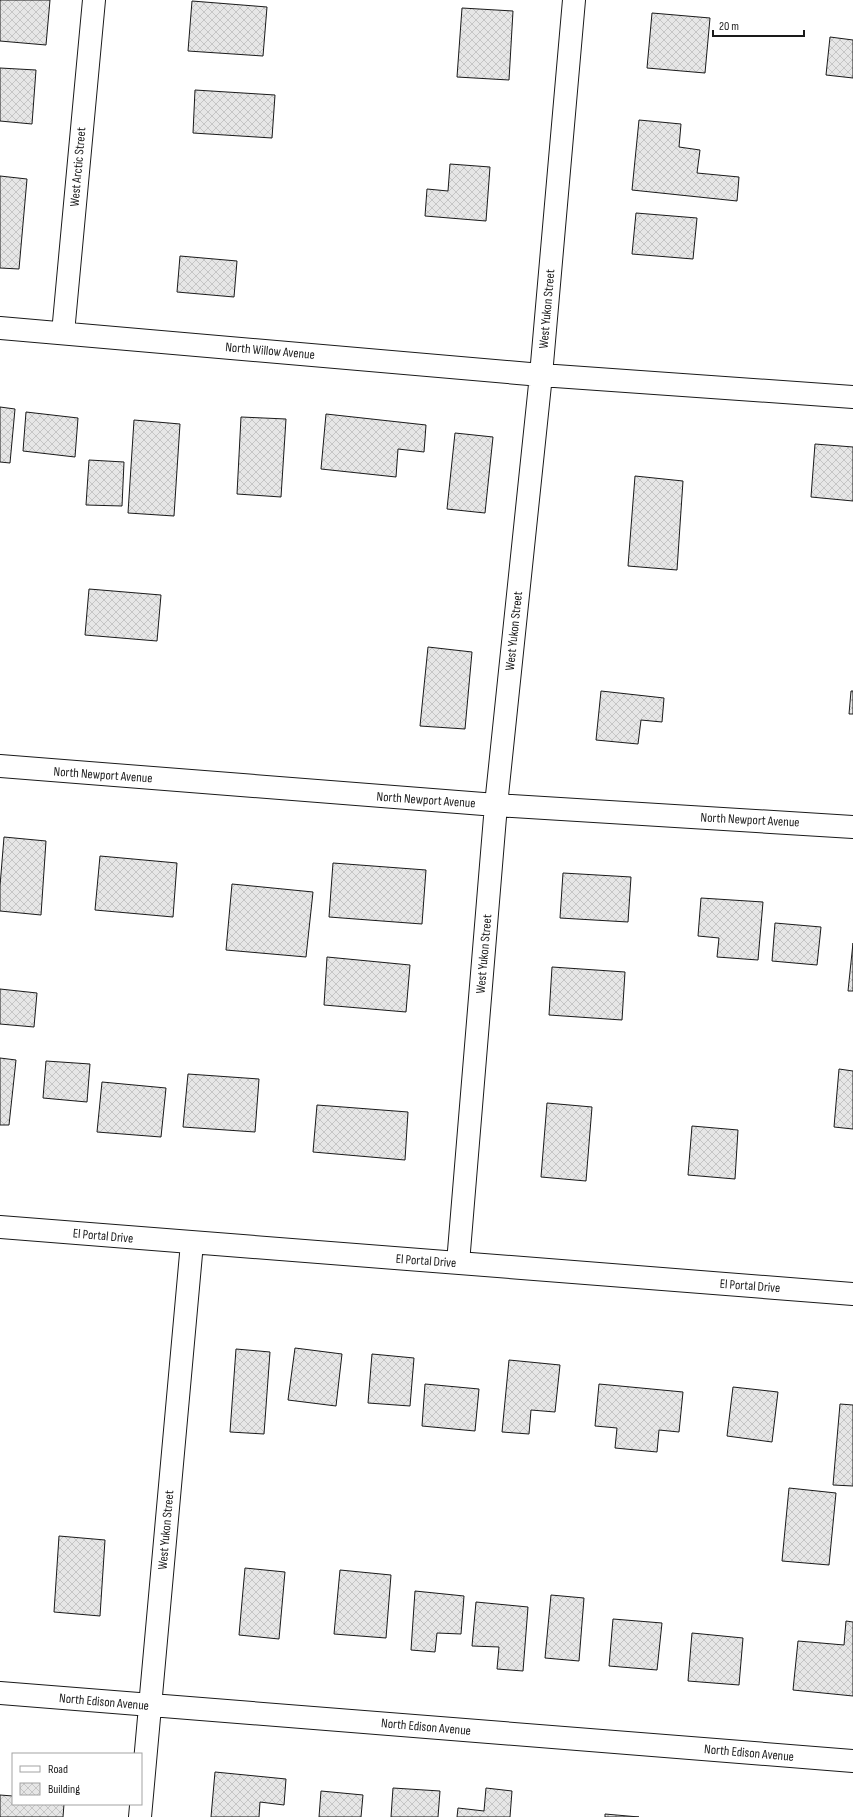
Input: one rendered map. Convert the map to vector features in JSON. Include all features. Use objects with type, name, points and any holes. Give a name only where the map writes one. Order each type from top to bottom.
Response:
[{"type":"street","name":"West Arctic Street","points":[[62,333],[94,0]]},
{"type":"street","name":"West Yukon Street","points":[[458,1263],[496,805],[541,375],[574,0]]},
{"type":"street","name":"North Willow Avenue","points":[[0,328],[541,375],[853,397]]},
{"type":"street","name":"North Newport Avenue","points":[[0,766],[496,805],[853,827]]},
{"type":"street","name":"El Portal Drive","points":[[0,1227],[853,1294]]},
{"type":"street","name":"West Yukon Street","points":[[142,1795],[192,1243]]},
{"type":"street","name":"North Edison Avenue","points":[[0,1693],[853,1761]]},
{"type":"street","name":"West Yukon Street","points":[[140,1817],[141,1805]]},
{"type":"building","points":[[0,0],[50,0],[46,45],[0,41]]},
{"type":"building","points":[[192,1],[267,7],[263,56],[188,51]]},
{"type":"building","points":[[462,8],[513,11],[509,80],[457,77]]},
{"type":"building","points":[[652,13],[710,18],[705,73],[647,68]]},
{"type":"building","points":[[830,37],[853,40],[853,78],[826,75]]},
{"type":"building","points":[[0,68],[36,70],[32,124],[0,121]]},
{"type":"building","points":[[195,90],[275,95],[272,138],[193,133]]},
{"type":"building","points":[[639,120],[681,124],[679,147],[700,150],[697,173],[739,177],[737,201],[632,190]]},
{"type":"building","points":[[450,164],[490,167],[486,221],[425,216],[427,189],[448,191]]},
{"type":"building","points":[[0,176],[27,179],[19,269],[0,268]]},
{"type":"building","points":[[636,213],[697,218],[693,259],[632,254]]},
{"type":"building","points":[[180,256],[237,261],[234,297],[177,292]]},
{"type":"building","points":[[0,407],[15,409],[10,463],[0,462]]},
{"type":"building","points":[[26,412],[78,418],[75,457],[23,451]]},
{"type":"building","points":[[326,414],[426,425],[424,452],[398,449],[396,477],[321,469]]},
{"type":"building","points":[[241,417],[286,419],[281,497],[237,494]]},
{"type":"building","points":[[134,420],[180,424],[174,516],[128,513]]},
{"type":"building","points":[[455,433],[493,437],[485,513],[447,509]]},
{"type":"building","points":[[815,444],[853,447],[853,501],[811,497]]},
{"type":"building","points":[[89,460],[124,462],[122,506],[86,505]]},
{"type":"building","points":[[635,476],[683,481],[677,570],[628,566]]},
{"type":"building","points":[[89,589],[161,595],[157,641],[85,635]]},
{"type":"building","points":[[428,647],[472,652],[465,729],[420,726]]},
{"type":"building","points":[[601,691],[664,698],[662,722],[641,720],[638,744],[596,740]]},
{"type":"building","points":[[851,691],[853,691],[853,714],[849,714]]},
{"type":"building","points":[[4,837],[46,841],[41,915],[0,911],[0,886]]},
{"type":"building","points":[[100,856],[177,863],[173,917],[95,910]]},
{"type":"building","points":[[333,863],[426,870],[422,924],[329,917]]},
{"type":"building","points":[[563,873],[631,877],[628,922],[560,918]]},
{"type":"building","points":[[232,884],[313,892],[306,957],[226,950]]},
{"type":"building","points":[[701,898],[763,902],[758,960],[717,957],[719,938],[698,936]]},
{"type":"building","points":[[775,923],[821,927],[817,965],[772,961]]},
{"type":"building","points":[[853,943],[853,991],[848,991]]},
{"type":"building","points":[[327,957],[410,965],[406,1012],[324,1005]]},
{"type":"building","points":[[552,967],[625,972],[622,1020],[549,1015]]},
{"type":"building","points":[[0,989],[37,993],[34,1027],[0,1024]]},
{"type":"building","points":[[0,1058],[16,1060],[9,1125],[0,1125]]},
{"type":"building","points":[[46,1061],[90,1064],[87,1102],[43,1098]]},
{"type":"building","points":[[839,1069],[853,1071],[853,1129],[834,1127]]},
{"type":"building","points":[[188,1074],[259,1079],[255,1132],[183,1127]]},
{"type":"building","points":[[102,1082],[166,1088],[161,1137],[97,1132]]},
{"type":"building","points":[[547,1103],[592,1107],[586,1181],[541,1177]]},
{"type":"building","points":[[317,1105],[408,1112],[405,1160],[313,1152]]},
{"type":"building","points":[[692,1126],[738,1130],[735,1179],[688,1175]]},
{"type":"building","points":[[295,1348],[342,1354],[336,1406],[288,1400]]},
{"type":"building","points":[[236,1349],[270,1352],[264,1434],[230,1432]]},
{"type":"building","points":[[372,1354],[414,1358],[410,1406],[368,1403]]},
{"type":"building","points":[[509,1360],[560,1365],[555,1412],[531,1410],[529,1434],[502,1432]]},
{"type":"building","points":[[425,1384],[479,1389],[475,1431],[422,1426]]},
{"type":"building","points":[[599,1384],[683,1392],[679,1432],[659,1430],[657,1452],[615,1448],[617,1428],[595,1426]]},
{"type":"building","points":[[733,1387],[778,1392],[772,1442],[727,1436]]},
{"type":"building","points":[[840,1404],[853,1405],[853,1486],[833,1485]]},
{"type":"building","points":[[789,1488],[836,1493],[829,1565],[782,1561]]},
{"type":"building","points":[[59,1536],[105,1540],[100,1616],[54,1612]]},
{"type":"building","points":[[245,1568],[285,1572],[279,1639],[239,1635]]},
{"type":"building","points":[[340,1570],[391,1575],[386,1638],[334,1634]]},
{"type":"building","points":[[415,1591],[464,1596],[461,1634],[437,1633],[435,1652],[411,1650]]},
{"type":"building","points":[[551,1595],[584,1598],[579,1661],[545,1658]]},
{"type":"building","points":[[476,1602],[528,1607],[523,1671],[497,1669],[499,1647],[472,1646]]},
{"type":"building","points":[[613,1619],[662,1623],[657,1670],[609,1666]]},
{"type":"building","points":[[846,1621],[853,1622],[853,1696],[793,1690],[798,1641],[844,1645]]},
{"type":"building","points":[[692,1633],[743,1638],[739,1685],[688,1681]]},
{"type":"building","points":[[215,1772],[286,1779],[284,1805],[260,1802],[259,1817],[211,1817]]},
{"type":"building","points":[[393,1788],[440,1791],[438,1817],[391,1817]]},
{"type":"building","points":[[486,1788],[512,1791],[510,1817],[457,1817],[458,1808],[484,1811]]},
{"type":"building","points":[[321,1791],[363,1795],[361,1817],[319,1817]]},
{"type":"building","points":[[0,1795],[12,1796],[12,1805],[64,1805],[63,1817],[0,1817]]},
{"type":"building","points":[[605,1814],[639,1817],[605,1817]]}]
